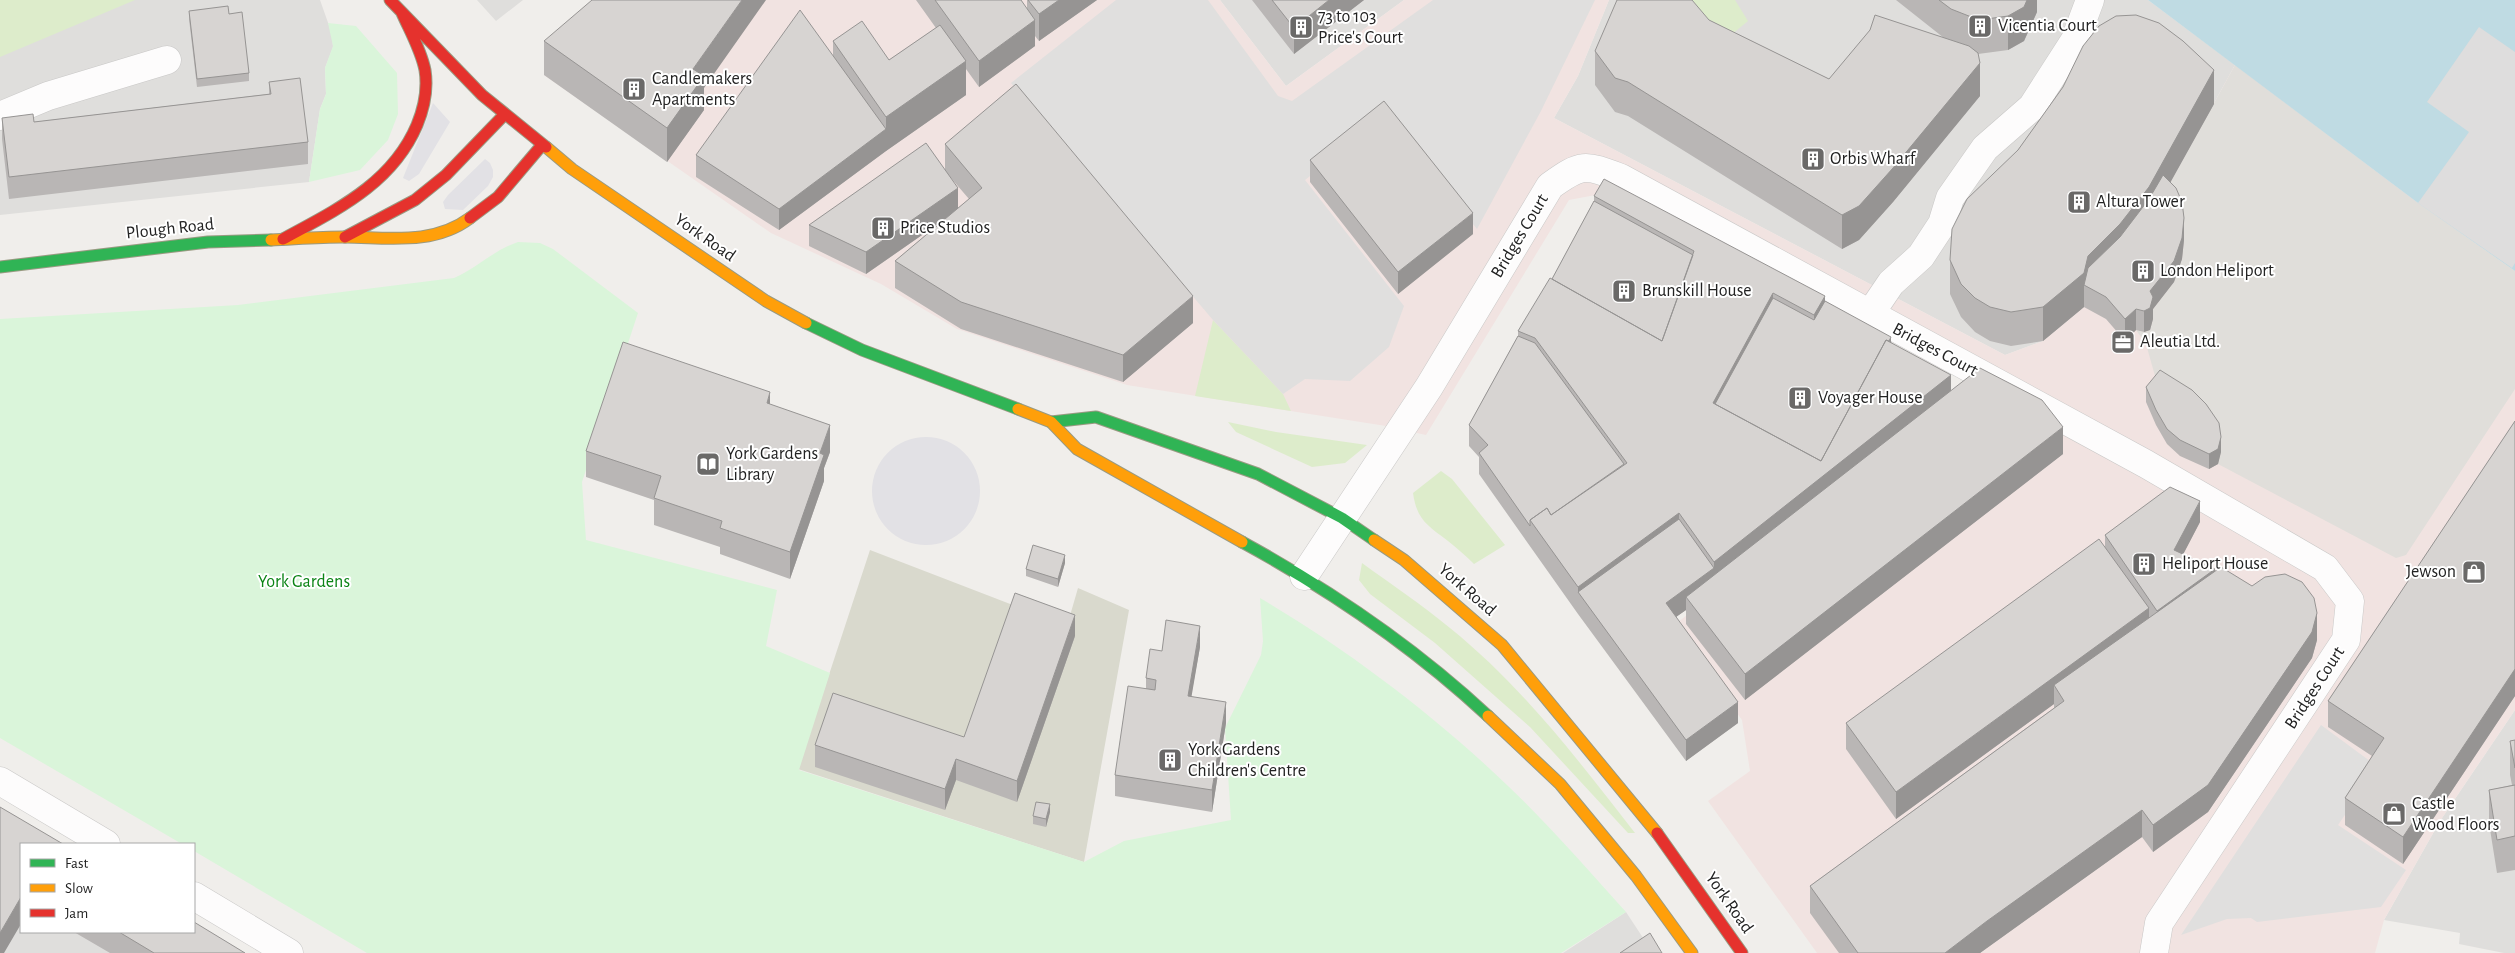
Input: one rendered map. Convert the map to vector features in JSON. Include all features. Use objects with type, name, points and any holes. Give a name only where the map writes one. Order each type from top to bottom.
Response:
[{"type":"main road","name":"York Road","points":[[390,0],[504,115],[572,168],[751,292],[812,327],[862,350],[1051,422],[1077,449],[1170,503],[1304,576],[1398,640],[1476,704],[1554,778],[1636,876],[1692,953]]},
{"type":"main road","points":[[282,240],[376,183],[400,159],[414,136],[426,101],[424,63],[401,12]]},
{"type":"main road","name":"Plough Road","points":[[345,238],[415,200],[446,175],[504,115]]},
{"type":"main road","name":"Plough Road","points":[[0,267],[208,242],[345,238],[399,240],[439,233],[462,224],[498,197],[542,145]]},
{"type":"main road","name":"York Road","points":[[1051,422],[1096,417],[1258,474],[1342,518],[1404,560],[1502,645],[1669,847],[1742,953]]},
{"type":"street","points":[[1870,314],[1891,283],[1922,256],[1942,224],[1950,198],[1985,148],[2032,107],[2075,40],[2090,0]]},
{"type":"street","points":[[0,116],[48,96],[168,60]]},
{"type":"street","name":"Bridges Court","points":[[1304,576],[1429,387],[1550,186],[1574,170],[1594,167],[1621,178],[2146,464],[2325,568],[2350,600],[2346,640],[2159,923],[2154,953]]},
{"type":"street","points":[[0,781],[104,843]]},
{"type":"street","points":[[195,897],[288,953]]},
{"type":"shaded area","points":[[0,0],[320,0],[332,34],[333,47],[325,68],[326,94],[320,109],[309,182],[0,215]]},
{"type":"shaded area","points":[[477,0],[523,0],[496,21]]},
{"type":"shaded area","points":[[632,0],[1220,0],[1286,86],[1404,0],[1609,0],[1578,76],[1554,118],[2005,355],[2043,341],[2084,307],[2163,196],[2235,65],[2418,203],[2515,271],[2515,710],[2440,821],[2384,920],[2375,953],[1817,953],[1708,801],[1750,771],[1742,720],[1673,626],[1973,391],[1970,379],[1606,193],[1569,200],[1426,435],[1386,426],[1127,385],[957,329],[881,284],[771,233],[544,75]]},
{"type":"shaded area","points":[[1116,0],[1208,0],[1278,96],[1292,101],[1433,0],[1595,0],[1541,111],[1477,229],[1385,117],[1305,180],[1404,306],[1389,347],[1350,381],[1305,379],[1283,394],[1213,320],[1011,83]]},
{"type":"shaded area","points":[[1220,0],[1404,0],[1286,86]]},
{"type":"shaded area","points":[[1609,0],[2148,0],[2235,65],[2163,196],[2084,307],[2043,341],[2005,355],[1554,118],[1578,76]]},
{"type":"shaded area","points":[[2235,65],[2418,203],[2515,271],[2515,389],[2406,555],[2396,558],[2218,464],[2221,452],[2218,438],[2155,376],[2146,344],[2136,330],[2144,332],[2150,330],[2153,319],[2150,313],[2174,282],[2182,259],[2184,240],[2163,196]]},
{"type":"shaded area","points":[[433,103],[450,122],[419,174],[409,181],[403,178]]},
{"type":"shaded area","points":[[485,159],[490,163],[493,170],[493,177],[488,186],[463,210],[445,209],[443,202],[448,195]]},
{"type":"shaded area","points":[[926,437],[947,441],[964,453],[976,470],[980,491],[976,512],[964,529],[947,541],[926,545],[905,541],[888,529],[876,512],[872,491],[876,470],[888,453],[905,441]]},
{"type":"shaded area","points":[[870,550],[1067,626],[1078,588],[1129,610],[1084,862],[798,769]]},
{"type":"shaded area","points":[[2515,710],[2515,953],[2504,953],[2459,944],[2460,933],[2384,920],[2440,821]]},
{"type":"shaded area","points":[[2321,725],[2378,767],[2338,825],[2406,870],[2381,907],[2257,922],[2251,918],[2227,919],[2181,935]]},
{"type":"shaded area","points":[[0,824],[20,843],[20,933],[185,933],[219,953],[0,953]]},
{"type":"shaded area","points":[[1626,912],[1653,953],[1563,953]]},
{"type":"green space","points":[[0,0],[135,0],[0,57]]},
{"type":"green space","points":[[1664,0],[1735,0],[1748,21],[1709,53]]},
{"type":"green space","points":[[328,23],[356,26],[397,73],[398,114],[388,140],[360,170],[309,182],[320,109],[326,94],[325,68],[333,46]]},
{"type":"green space","name":"York Gardens","points":[[518,242],[540,243],[553,249],[638,313],[582,482],[586,540],[777,590],[766,646],[830,673],[799,770],[1084,862],[1124,841],[1231,820],[1225,728],[1261,655],[1263,641],[1260,598],[1357,661],[1450,733],[1523,800],[1626,912],[1561,953],[367,953],[195,852],[195,843],[180,843],[0,738],[0,319],[238,305],[454,278],[509,245]]},
{"type":"green space","points":[[1213,320],[1283,394],[1291,411],[1195,396]]},
{"type":"green space","points":[[1228,422],[1276,432],[1367,445],[1345,463],[1312,467],[1236,432]]},
{"type":"green space","points":[[1441,471],[1452,479],[1505,545],[1474,564],[1429,526],[1417,510],[1413,493]]},
{"type":"green space","points":[[1362,563],[1439,619],[1501,674],[1548,725],[1635,833],[1628,833],[1530,727],[1435,643],[1370,594],[1359,580]]},
{"type":"water","points":[[2148,0],[2515,0],[2515,271],[2418,203]]},
{"type":"pier","points":[[2479,27],[2515,52],[2515,263],[2512,268],[2418,203],[2469,132],[2427,102]]},
{"type":"building","name":"Candlemakers Apartments","points":[[592,0],[742,0],[693,69],[704,76],[667,128],[544,41]]},
{"type":"building","points":[[935,0],[1021,0],[1035,20],[979,61]]},
{"type":"building","points":[[1028,0],[1059,0],[1039,14]]},
{"type":"building","points":[[1272,0],[1329,0],[1294,28]]},
{"type":"building","name":"Orbis Wharf","points":[[1617,0],[1692,0],[1709,20],[1829,79],[1870,30],[1875,15],[1969,46],[1978,53],[1980,63],[1859,206],[1842,215],[1628,82],[1615,78],[1595,51]]},
{"type":"building","points":[[1939,0],[2027,0],[2024,7],[2008,16],[1979,20],[1951,9]]},
{"type":"building","points":[[228,6],[229,14],[242,12],[249,73],[197,79],[189,11]]},
{"type":"building","points":[[800,10],[886,129],[779,209],[696,155]]},
{"type":"building","name":"Altura Tower","points":[[2136,15],[2159,23],[2183,41],[2214,70],[2149,187],[2120,224],[2088,256],[2084,273],[2043,307],[2011,312],[1990,307],[1975,298],[1961,284],[1950,260],[1952,229],[1967,199],[2018,150],[2063,87],[2083,46],[2099,26],[2116,16]]},
{"type":"building","points":[[862,21],[889,60],[940,25],[966,61],[886,117],[833,41]]},
{"type":"building","points":[[300,78],[308,142],[9,177],[2,118],[33,114],[34,122],[271,94],[269,82]]},
{"type":"building","points":[[1016,84],[1193,296],[1123,355],[961,302],[895,261],[982,188],[945,144]]},
{"type":"building","points":[[1384,101],[1473,213],[1398,272],[1310,160]]},
{"type":"building","points":[[926,143],[958,188],[866,252],[809,225]]},
{"type":"building","name":"London Heliport","points":[[2163,175],[2176,188],[2182,202],[2184,218],[2182,238],[2174,261],[2150,291],[2153,297],[2150,308],[2144,311],[2136,309],[2125,319],[2106,297],[2084,285],[2088,268],[2120,237],[2149,199]]},
{"type":"building","points":[[1604,179],[1825,296],[1814,315],[1773,293],[1713,403],[1821,461],[1886,340],[1951,375],[1714,562],[1679,513],[1578,587],[1530,520],[1547,508],[1551,515],[1627,463],[1535,338],[1518,331],[1550,278],[1662,341],[1694,251],[1594,196]]},
{"type":"building","name":"Brunskill House","points":[[1594,201],[1693,255],[1662,341],[1552,279]]},
{"type":"building","name":"Voyager House","points":[[1773,298],[1814,320],[1825,301],[1891,337],[1889,341],[1886,340],[1821,461],[1715,404]]},
{"type":"building","points":[[1518,336],[1535,343],[1624,464],[1551,515],[1547,508],[1530,520],[1530,526],[1479,453],[1488,445],[1469,425]]},
{"type":"building","name":"York Gardens Library","points":[[623,342],[770,392],[767,403],[830,425],[820,453],[824,455],[790,552],[720,528],[722,521],[654,498],[661,476],[586,451]]},
{"type":"building","points":[[1980,368],[2042,400],[2063,427],[1745,674],[1686,597]]},
{"type":"building","points":[[2160,370],[2192,390],[2206,404],[2219,423],[2221,437],[2218,449],[2209,454],[2180,440],[2167,429],[2146,387]]},
{"type":"building","name":"Jewson","points":[[2515,421],[2515,669],[2403,837],[2345,798],[2384,738],[2328,701]]},
{"type":"building","name":"Heliport House","points":[[2170,487],[2200,501],[2174,550],[2215,569],[2157,611],[2105,535]]},
{"type":"building","points":[[1679,519],[1714,568],[1666,603],[1738,702],[1686,740],[1578,592]]},
{"type":"building","points":[[2099,539],[2149,608],[1896,792],[1846,723]]},
{"type":"building","points":[[1033,545],[1065,555],[1058,579],[1026,569]]},
{"type":"building","points":[[2221,567],[2252,586],[2265,577],[2285,574],[2302,582],[2314,598],[2317,613],[2312,632],[2208,785],[2153,825],[2142,810],[1945,953],[1858,953],[1810,886],[2064,701],[2054,685]]},
{"type":"building","points":[[1015,593],[1075,615],[1017,781],[956,759],[945,789],[815,745],[833,693],[964,737]]},
{"type":"building","name":"York Gardens Children's Centre","points":[[1166,620],[1200,626],[1188,696],[1226,702],[1212,790],[1115,775],[1128,686],[1155,690],[1156,680],[1146,678],[1150,649],[1162,651]]},
{"type":"building","points":[[2515,740],[2515,768],[2510,741]]},
{"type":"building","points":[[2515,785],[2515,836],[2497,840],[2489,790]]},
{"type":"building","points":[[1036,802],[1050,804],[1046,819],[1033,816]]},
{"type":"building","points":[[0,807],[61,843],[20,843],[20,899],[0,933]]},
{"type":"building","points":[[195,923],[245,953],[154,953],[121,933],[195,933]]},
{"type":"building","points":[[1650,933],[1662,953],[1620,953]]},
{"type":"traffic: fast","points":[[0,267],[208,242],[271,240]]},
{"type":"traffic: fast","points":[[806,323],[862,350],[1018,409]]},
{"type":"traffic: fast","points":[[1051,422],[1096,417],[1258,474],[1342,518],[1374,540]]},
{"type":"traffic: fast","points":[[1242,542],[1275,560],[1370,621],[1431,666],[1488,716]]},
{"type":"traffic: slow","points":[[546,147],[572,169],[766,301],[806,323]]},
{"type":"traffic: slow","points":[[271,240],[335,237],[409,238],[441,233],[456,227],[470,218]]},
{"type":"traffic: slow","points":[[1018,409],[1051,422],[1077,449],[1242,542]]},
{"type":"traffic: slow","points":[[1374,540],[1404,560],[1502,645],[1657,833]]},
{"type":"traffic: slow","points":[[1488,716],[1560,784],[1636,876],[1692,953]]},
{"type":"traffic: jam","points":[[390,0],[482,95],[546,147]]},
{"type":"traffic: jam","points":[[283,239],[342,206],[361,193],[393,164],[406,146],[422,112],[426,91],[426,77],[421,55],[402,13]]},
{"type":"traffic: jam","points":[[345,237],[415,200],[446,175],[504,115]]},
{"type":"traffic: jam","points":[[470,218],[498,197],[542,145]]},
{"type":"traffic: jam","points":[[1657,833],[1742,953]]},
{"type":"place","name":"Vicentia Court","points":[[1980,26]]},
{"type":"place","name":"73 to 103 Price's Court","points":[[1301,27]]},
{"type":"place","name":"Candlemakers Apartments","points":[[634,89]]},
{"type":"place","name":"Orbis Wharf","points":[[1813,159]]},
{"type":"place","name":"Altura Tower","points":[[2079,202]]},
{"type":"place","name":"Price Studios","points":[[883,228]]},
{"type":"place","name":"London Heliport","points":[[2143,271]]},
{"type":"place","name":"Brunskill House","points":[[1624,291]]},
{"type":"place","name":"Aleutia Ltd.","points":[[2123,342]]},
{"type":"place","name":"Voyager House","points":[[1800,398]]},
{"type":"place","name":"York Gardens Library","points":[[708,464]]},
{"type":"place","name":"Heliport House","points":[[2144,564]]},
{"type":"place","name":"Jewson","points":[[2474,572]]},
{"type":"place","name":"York Gardens Children's Centre","points":[[1170,760]]},
{"type":"place","name":"Castle Wood Floors","points":[[2394,814]]}]
